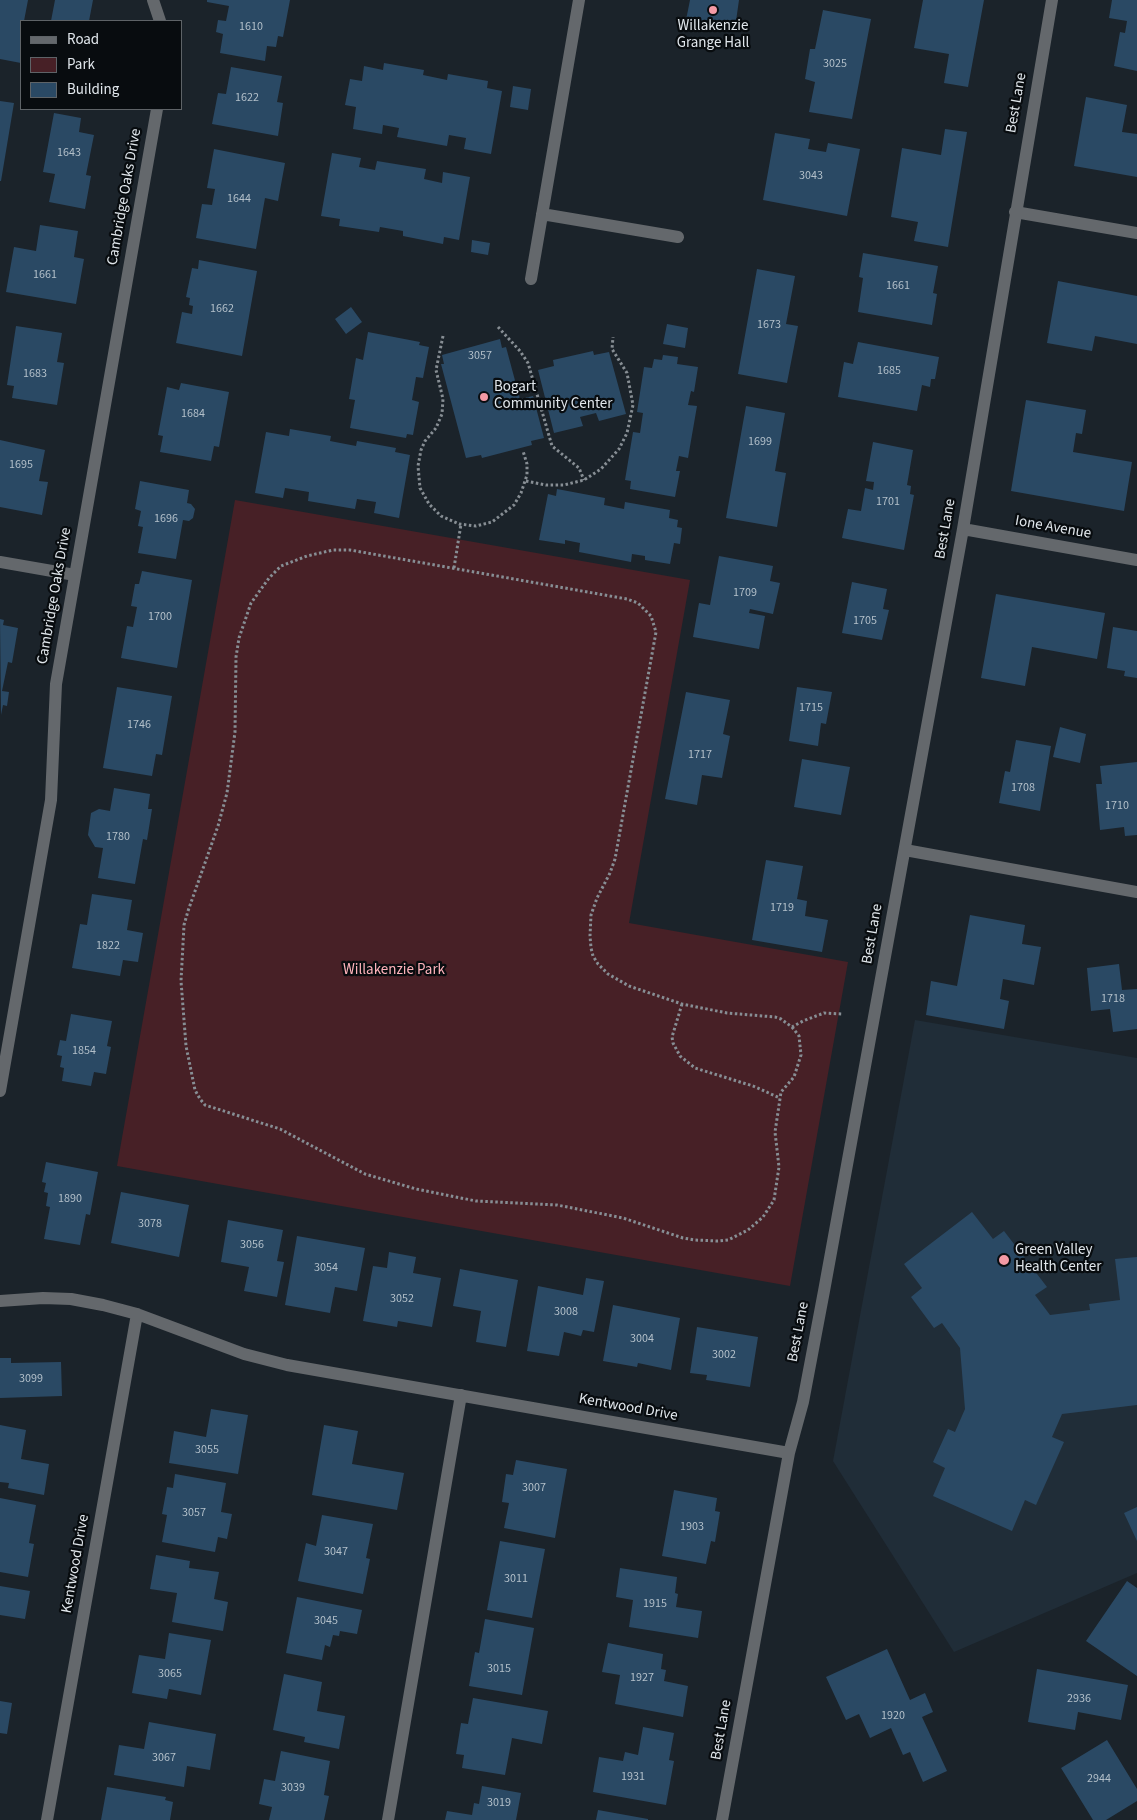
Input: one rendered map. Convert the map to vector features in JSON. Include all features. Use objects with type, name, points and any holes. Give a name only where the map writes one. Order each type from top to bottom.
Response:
[{"type":"street","points":[[153,0],[160,20]]},
{"type":"street","points":[[531,279],[579,0]]},
{"type":"street","name":"Best Lane","points":[[722,1820],[789,1453],[803,1402],[905,850],[963,529],[1052,0]]},
{"type":"street","name":"Cambridge Oaks Drive","points":[[0,1091],[51,800],[56,684],[157,110]]},
{"type":"street","points":[[1015,212],[1137,233]]},
{"type":"street","points":[[542,214],[678,237]]},
{"type":"street","name":"Ione Avenue","points":[[963,529],[1137,560]]},
{"type":"street","points":[[0,562],[75,575]]},
{"type":"street","points":[[905,850],[1137,892]]},
{"type":"street","name":"Kentwood Drive","points":[[0,1301],[43,1298],[71,1299],[137,1314],[216,1344],[265,1360],[789,1453]]},
{"type":"street","name":"Kentwood Drive","points":[[46,1820],[137,1314]]},
{"type":"street","points":[[388,1820],[461,1396]]},
{"type":"path","points":[[498,327],[520,351],[528,363],[552,446],[579,468],[584,480]]},
{"type":"path","points":[[443,336],[436,370],[444,399],[442,414],[436,428],[425,441],[418,458],[417,474],[420,488],[429,504],[449,521],[461,524],[483,524],[500,517],[517,500],[526,481],[527,470],[523,451]]},
{"type":"path","points":[[526,481],[546,485],[564,485],[584,480],[615,456],[627,434],[633,405],[627,374],[612,349],[613,337]]},
{"type":"path","points":[[454,568],[461,524]]},
{"type":"path","points":[[350,550],[627,599],[638,603],[647,611],[654,621],[656,632],[617,850],[610,873],[594,905],[590,936],[591,948],[598,964],[608,974],[628,986],[682,1004],[727,1013],[775,1017],[792,1027],[799,1036],[801,1055],[797,1071],[794,1078],[781,1092],[780,1098],[775,1132],[780,1168],[774,1200],[763,1217],[748,1230],[733,1238],[718,1241],[695,1240],[683,1238],[623,1218],[584,1210],[557,1205],[458,1199],[395,1184],[365,1174],[280,1129],[205,1105],[195,1090],[188,1063],[182,1010],[181,972],[184,925],[218,826],[227,793],[235,732],[237,647],[251,603],[262,585],[274,572],[281,566],[324,551],[350,550]]},
{"type":"path","points":[[682,1004],[672,1037],[680,1056],[695,1068],[753,1086],[780,1098]]},
{"type":"path","points":[[792,1027],[819,1014],[842,1014]]},
{"type":"shaded area","name":"Green Valley Health Center","points":[[915,1020],[1137,1058],[1137,1573],[954,1652],[833,1461]]},
{"type":"green space","name":"Willakenzie Park","points":[[235,500],[690,580],[629,923],[848,962],[790,1286],[117,1166]]},
{"type":"building","points":[[0,0],[28,0],[24,20],[20,20],[20,63],[0,59]]},
{"type":"building","points":[[55,0],[93,0],[89,20],[51,20]]},
{"type":"building","points":[[207,0],[290,0],[283,37],[278,36],[276,47],[267,46],[265,61],[220,53],[223,34],[216,32],[218,20],[226,21],[229,6],[207,2]]},
{"type":"building","name":"Willakenzie Grange Hall","points":[[690,0],[739,0],[735,28],[686,20]]},
{"type":"building","points":[[923,0],[984,0],[968,87],[944,83],[949,54],[914,48]]},
{"type":"building","points":[[1112,0],[1137,0],[1137,71],[1114,66],[1120,32],[1125,33],[1127,21],[1109,18]]},
{"type":"building","points":[[823,10],[871,19],[852,119],[809,112],[815,82],[805,79],[810,49],[815,49]]},
{"type":"building","points":[[384,63],[424,70],[423,75],[447,80],[448,74],[488,81],[487,88],[502,91],[491,154],[464,149],[466,138],[449,135],[447,146],[397,137],[399,128],[383,125],[382,134],[353,129],[356,107],[345,105],[350,79],[362,81],[364,66],[383,70]]},
{"type":"building","points":[[231,67],[282,76],[277,102],[283,103],[278,136],[212,124],[218,93],[226,94]]},
{"type":"building","points":[[513,86],[531,89],[528,110],[510,107]]},
{"type":"building","points":[[1086,97],[1127,105],[1122,132],[1137,134],[1137,177],[1074,166]]},
{"type":"building","points":[[0,101],[14,103],[1,181],[0,181]]},
{"type":"building","points":[[54,113],[81,118],[79,132],[94,135],[86,175],[91,176],[85,209],[49,202],[55,174],[43,172]]},
{"type":"building","points":[[945,129],[967,132],[948,247],[914,241],[918,222],[891,217],[902,148],[941,155]]},
{"type":"building","points":[[775,133],[810,139],[808,149],[826,152],[828,143],[860,149],[847,216],[763,200]]},
{"type":"building","points":[[214,149],[285,163],[278,201],[265,198],[256,249],[196,238],[202,204],[212,205],[215,189],[207,188]]},
{"type":"building","points":[[332,153],[361,158],[359,167],[375,170],[377,161],[426,169],[424,179],[442,183],[443,172],[470,177],[459,240],[444,237],[443,244],[403,236],[403,231],[380,227],[379,232],[339,226],[340,219],[321,216]]},
{"type":"building","points":[[40,225],[78,231],[74,257],[84,259],[76,304],[6,292],[14,247],[36,251]]},
{"type":"building","points":[[472,240],[490,243],[488,255],[471,252]]},
{"type":"building","points":[[863,253],[938,266],[933,293],[937,294],[932,325],[858,312],[863,278],[859,277]]},
{"type":"building","points":[[199,260],[257,271],[242,356],[176,343],[182,312],[192,314],[193,306],[189,305],[190,298],[186,297],[192,268],[198,269]]},
{"type":"building","points":[[757,269],[795,276],[786,324],[798,326],[787,383],[738,374]]},
{"type":"building","points":[[1058,281],[1137,296],[1137,344],[1095,336],[1092,351],[1047,343]]},
{"type":"building","points":[[351,307],[362,322],[346,334],[335,319]]},
{"type":"building","points":[[667,324],[688,328],[685,348],[663,344]]},
{"type":"building","points":[[16,326],[62,333],[57,362],[64,363],[57,405],[12,398],[14,386],[7,385]]},
{"type":"building","points":[[368,332],[420,342],[419,345],[429,347],[423,378],[416,377],[412,400],[419,402],[413,435],[407,434],[406,438],[350,428],[355,400],[349,399],[356,358],[363,360]]},
{"type":"building","name":"Bogart Community Center","points":[[500,339],[502,348],[506,347],[520,399],[533,396],[544,438],[531,441],[532,445],[482,458],[481,455],[466,458],[441,364],[444,364],[442,355]]},
{"type":"building","points":[[858,342],[939,357],[935,379],[931,379],[930,387],[922,385],[917,411],[838,397],[844,362],[853,364]]},
{"type":"building","points":[[593,351],[594,355],[609,352],[626,414],[599,421],[596,413],[580,417],[583,426],[554,433],[538,370],[554,366],[553,360]]},
{"type":"building","points":[[663,355],[678,357],[677,364],[698,367],[694,392],[691,391],[688,405],[697,406],[688,458],[679,456],[676,471],[680,471],[675,497],[630,489],[631,481],[625,480],[633,432],[640,433],[643,413],[637,412],[644,367],[652,368],[654,359],[662,360]]},
{"type":"building","points":[[181,383],[229,392],[219,447],[214,446],[211,461],[160,452],[163,436],[158,435],[167,387],[179,390]]},
{"type":"building","points":[[1026,400],[1086,410],[1082,434],[1076,433],[1073,452],[1132,462],[1124,511],[1011,491]]},
{"type":"building","points":[[746,406],[785,413],[775,471],[786,473],[777,527],[726,518]]},
{"type":"building","points":[[290,429],[331,436],[330,441],[356,446],[357,441],[396,448],[395,452],[410,455],[399,518],[374,513],[376,502],[357,499],[355,509],[308,501],[309,492],[285,488],[283,498],[255,493],[266,432],[289,436]]},
{"type":"building","points":[[0,440],[45,450],[39,481],[48,482],[42,515],[0,507]]},
{"type":"building","points":[[873,442],[913,450],[907,485],[911,486],[910,494],[914,495],[904,550],[842,538],[848,509],[861,511],[865,488],[873,490],[874,482],[866,481]]},
{"type":"building","points":[[140,481],[189,490],[187,503],[191,504],[195,509],[193,518],[189,521],[183,520],[176,559],[138,553],[143,527],[138,526],[141,511],[135,509]]},
{"type":"building","points":[[557,489],[605,498],[604,505],[624,509],[625,502],[670,510],[669,518],[678,520],[677,527],[682,528],[680,544],[674,543],[670,564],[645,560],[645,556],[632,554],[631,562],[579,552],[580,543],[565,540],[565,544],[539,540],[548,494],[556,496]]},
{"type":"building","points":[[719,556],[773,566],[770,581],[780,583],[773,614],[750,609],[749,613],[765,616],[759,649],[693,637],[699,603],[710,605]]},
{"type":"building","points":[[142,571],[192,580],[177,668],[121,658],[127,626],[133,627],[137,607],[131,606],[135,584],[139,584]]},
{"type":"building","points":[[852,582],[887,589],[883,609],[889,610],[882,640],[842,633]]},
{"type":"building","points":[[996,594],[1105,613],[1097,659],[1032,647],[1025,686],[981,678]]},
{"type":"building","points":[[0,619],[4,620],[3,625],[18,628],[12,663],[8,662],[2,691],[9,692],[7,706],[3,705],[1,715]]},
{"type":"building","points":[[1113,627],[1137,631],[1137,678],[1124,676],[1125,671],[1107,668]]},
{"type":"building","points":[[117,687],[172,696],[162,755],[156,754],[152,776],[103,768]]},
{"type":"building","points":[[797,687],[832,692],[826,724],[821,723],[818,746],[789,741]]},
{"type":"building","points":[[686,692],[730,700],[723,734],[730,736],[722,778],[702,775],[697,805],[665,799]]},
{"type":"building","points":[[1060,727],[1086,734],[1080,763],[1053,757]]},
{"type":"building","points":[[1016,740],[1051,746],[1040,811],[999,803],[1005,771],[1010,772]]},
{"type":"building","points":[[802,759],[850,767],[841,815],[794,807]]},
{"type":"building","points":[[1137,762],[1137,835],[1125,836],[1124,827],[1100,830],[1096,784],[1102,784],[1100,766]]},
{"type":"building","points":[[114,788],[150,794],[148,809],[152,809],[147,840],[143,839],[135,884],[98,878],[103,848],[95,847],[88,835],[91,813],[99,809],[110,811]]},
{"type":"building","points":[[766,860],[803,866],[797,899],[807,901],[805,916],[828,920],[822,952],[752,940]]},
{"type":"building","points":[[92,894],[132,900],[127,930],[143,933],[138,962],[123,960],[120,976],[72,968],[80,924],[87,925]]},
{"type":"building","points":[[970,915],[1025,925],[1022,944],[1041,947],[1034,985],[1003,979],[1000,999],[1009,1001],[1004,1029],[926,1015],[931,981],[957,986]]},
{"type":"building","points":[[1119,964],[1122,990],[1137,989],[1137,1029],[1113,1032],[1110,1009],[1091,1011],[1087,968]]},
{"type":"building","points":[[71,1014],[112,1021],[107,1046],[111,1047],[106,1074],[94,1072],[91,1086],[62,1081],[64,1068],[60,1067],[62,1056],[57,1055],[60,1040],[66,1041]]},
{"type":"building","points":[[46,1162],[98,1172],[90,1215],[86,1214],[80,1245],[44,1239],[50,1207],[46,1206],[48,1193],[44,1192],[46,1183],[42,1182]]},
{"type":"building","points":[[121,1192],[189,1205],[179,1257],[111,1243]]},
{"type":"building","name":"Green Valley Health Center","points":[[972,1212],[993,1239],[1004,1231],[1047,1287],[1035,1295],[1050,1315],[1090,1310],[1089,1304],[1120,1300],[1115,1259],[1137,1257],[1137,1405],[1062,1414],[1052,1437],[1064,1442],[1036,1505],[1025,1500],[1012,1531],[933,1496],[945,1468],[933,1462],[948,1429],[955,1432],[965,1409],[960,1348],[942,1323],[934,1328],[911,1297],[922,1288],[904,1264]]},
{"type":"building","points":[[228,1220],[283,1230],[277,1261],[284,1262],[277,1297],[244,1291],[249,1267],[221,1262]]},
{"type":"building","points":[[297,1236],[365,1248],[357,1291],[335,1287],[330,1313],[285,1305]]},
{"type":"building","points":[[389,1252],[416,1257],[413,1273],[441,1278],[432,1327],[398,1321],[397,1327],[363,1321],[373,1266],[387,1268]]},
{"type":"building","points":[[460,1269],[518,1280],[506,1347],[476,1342],[481,1311],[453,1306]]},
{"type":"building","points":[[586,1278],[604,1281],[594,1332],[583,1330],[581,1336],[564,1332],[559,1356],[527,1351],[538,1286],[583,1295]]},
{"type":"building","points":[[613,1305],[680,1318],[671,1370],[638,1363],[637,1367],[603,1361]]},
{"type":"building","points":[[697,1327],[758,1337],[750,1387],[706,1380],[707,1375],[690,1373]]},
{"type":"building","points":[[0,1358],[11,1358],[11,1363],[61,1362],[62,1396],[0,1398]]},
{"type":"building","points":[[211,1409],[248,1415],[238,1474],[169,1463],[174,1431],[206,1437]]},
{"type":"building","points":[[0,1425],[26,1430],[21,1459],[49,1464],[44,1495],[8,1488],[9,1483],[0,1482]]},
{"type":"building","points":[[324,1425],[358,1431],[352,1464],[404,1473],[397,1510],[312,1495]]},
{"type":"building","points":[[516,1460],[567,1469],[555,1538],[504,1528],[509,1503],[502,1502],[506,1474],[513,1475]]},
{"type":"building","points":[[175,1474],[226,1483],[221,1512],[232,1514],[227,1539],[218,1537],[215,1552],[162,1542],[167,1515],[162,1514],[167,1487],[173,1488]]},
{"type":"building","points":[[674,1490],[717,1498],[715,1511],[720,1512],[715,1542],[711,1541],[706,1564],[662,1556]]},
{"type":"building","points":[[0,1498],[36,1505],[29,1543],[34,1544],[28,1577],[0,1572]]},
{"type":"building","points":[[1137,1507],[1137,1541],[1124,1513]]},
{"type":"building","points":[[322,1515],[373,1524],[366,1558],[370,1559],[363,1594],[298,1581],[306,1543],[316,1546]]},
{"type":"building","points":[[500,1541],[545,1549],[532,1618],[487,1610]]},
{"type":"building","points":[[156,1555],[190,1561],[189,1568],[219,1572],[214,1599],[228,1602],[223,1631],[172,1622],[177,1593],[150,1589]]},
{"type":"building","points":[[620,1568],[677,1577],[675,1593],[678,1594],[676,1607],[702,1611],[698,1638],[629,1627],[633,1600],[616,1597]]},
{"type":"building","points":[[1127,1581],[1137,1588],[1137,1676],[1086,1641]]},
{"type":"building","points":[[0,1586],[30,1591],[25,1619],[0,1615]]},
{"type":"building","points":[[297,1597],[362,1610],[357,1634],[340,1631],[339,1636],[333,1635],[330,1647],[325,1645],[322,1660],[286,1653]]},
{"type":"building","points":[[485,1619],[534,1628],[522,1695],[469,1686],[475,1652],[479,1653]]},
{"type":"building","points":[[169,1633],[211,1640],[201,1695],[169,1689],[167,1699],[132,1693],[139,1655],[165,1659]]},
{"type":"building","points":[[608,1643],[663,1654],[661,1669],[666,1670],[664,1681],[688,1686],[683,1717],[615,1704],[620,1675],[602,1672]]},
{"type":"building","points":[[887,1649],[910,1700],[925,1693],[933,1712],[922,1717],[947,1771],[923,1782],[910,1752],[903,1755],[891,1728],[870,1738],[859,1714],[846,1720],[826,1677]]},
{"type":"building","points":[[1037,1669],[1128,1685],[1121,1720],[1078,1712],[1075,1730],[1028,1722]]},
{"type":"building","points":[[284,1674],[322,1682],[317,1711],[345,1716],[339,1749],[304,1742],[305,1737],[273,1730]]},
{"type":"building","points":[[473,1698],[548,1711],[542,1744],[512,1738],[505,1775],[462,1768],[464,1755],[456,1754],[461,1723],[468,1724]]},
{"type":"building","points":[[0,1701],[12,1703],[7,1734],[0,1733]]},
{"type":"building","points":[[149,1722],[216,1734],[210,1770],[187,1766],[184,1787],[114,1775],[119,1745],[144,1749]]},
{"type":"building","points":[[643,1727],[674,1733],[669,1760],[674,1761],[666,1805],[593,1792],[599,1757],[623,1761],[625,1752],[638,1755]]},
{"type":"building","points":[[1107,1740],[1137,1789],[1137,1801],[1106,1820],[1093,1820],[1061,1768]]},
{"type":"building","points":[[281,1751],[330,1761],[324,1795],[329,1796],[324,1820],[269,1820],[272,1807],[259,1804],[264,1779],[275,1781]]},
{"type":"building","points":[[482,1786],[521,1793],[516,1820],[445,1820],[447,1811],[472,1815],[474,1803],[479,1804]]},
{"type":"building","points":[[107,1787],[166,1797],[165,1800],[173,1802],[170,1820],[101,1820]]},
{"type":"building","points":[[598,1810],[648,1819],[648,1820],[596,1820]]},
{"type":"place","name":"Willakenzie Grange Hall","points":[[713,10]]},
{"type":"place","name":"Bogart Community Center","points":[[484,397]]},
{"type":"place","name":"Green Valley Health Center","points":[[1004,1260]]}]
